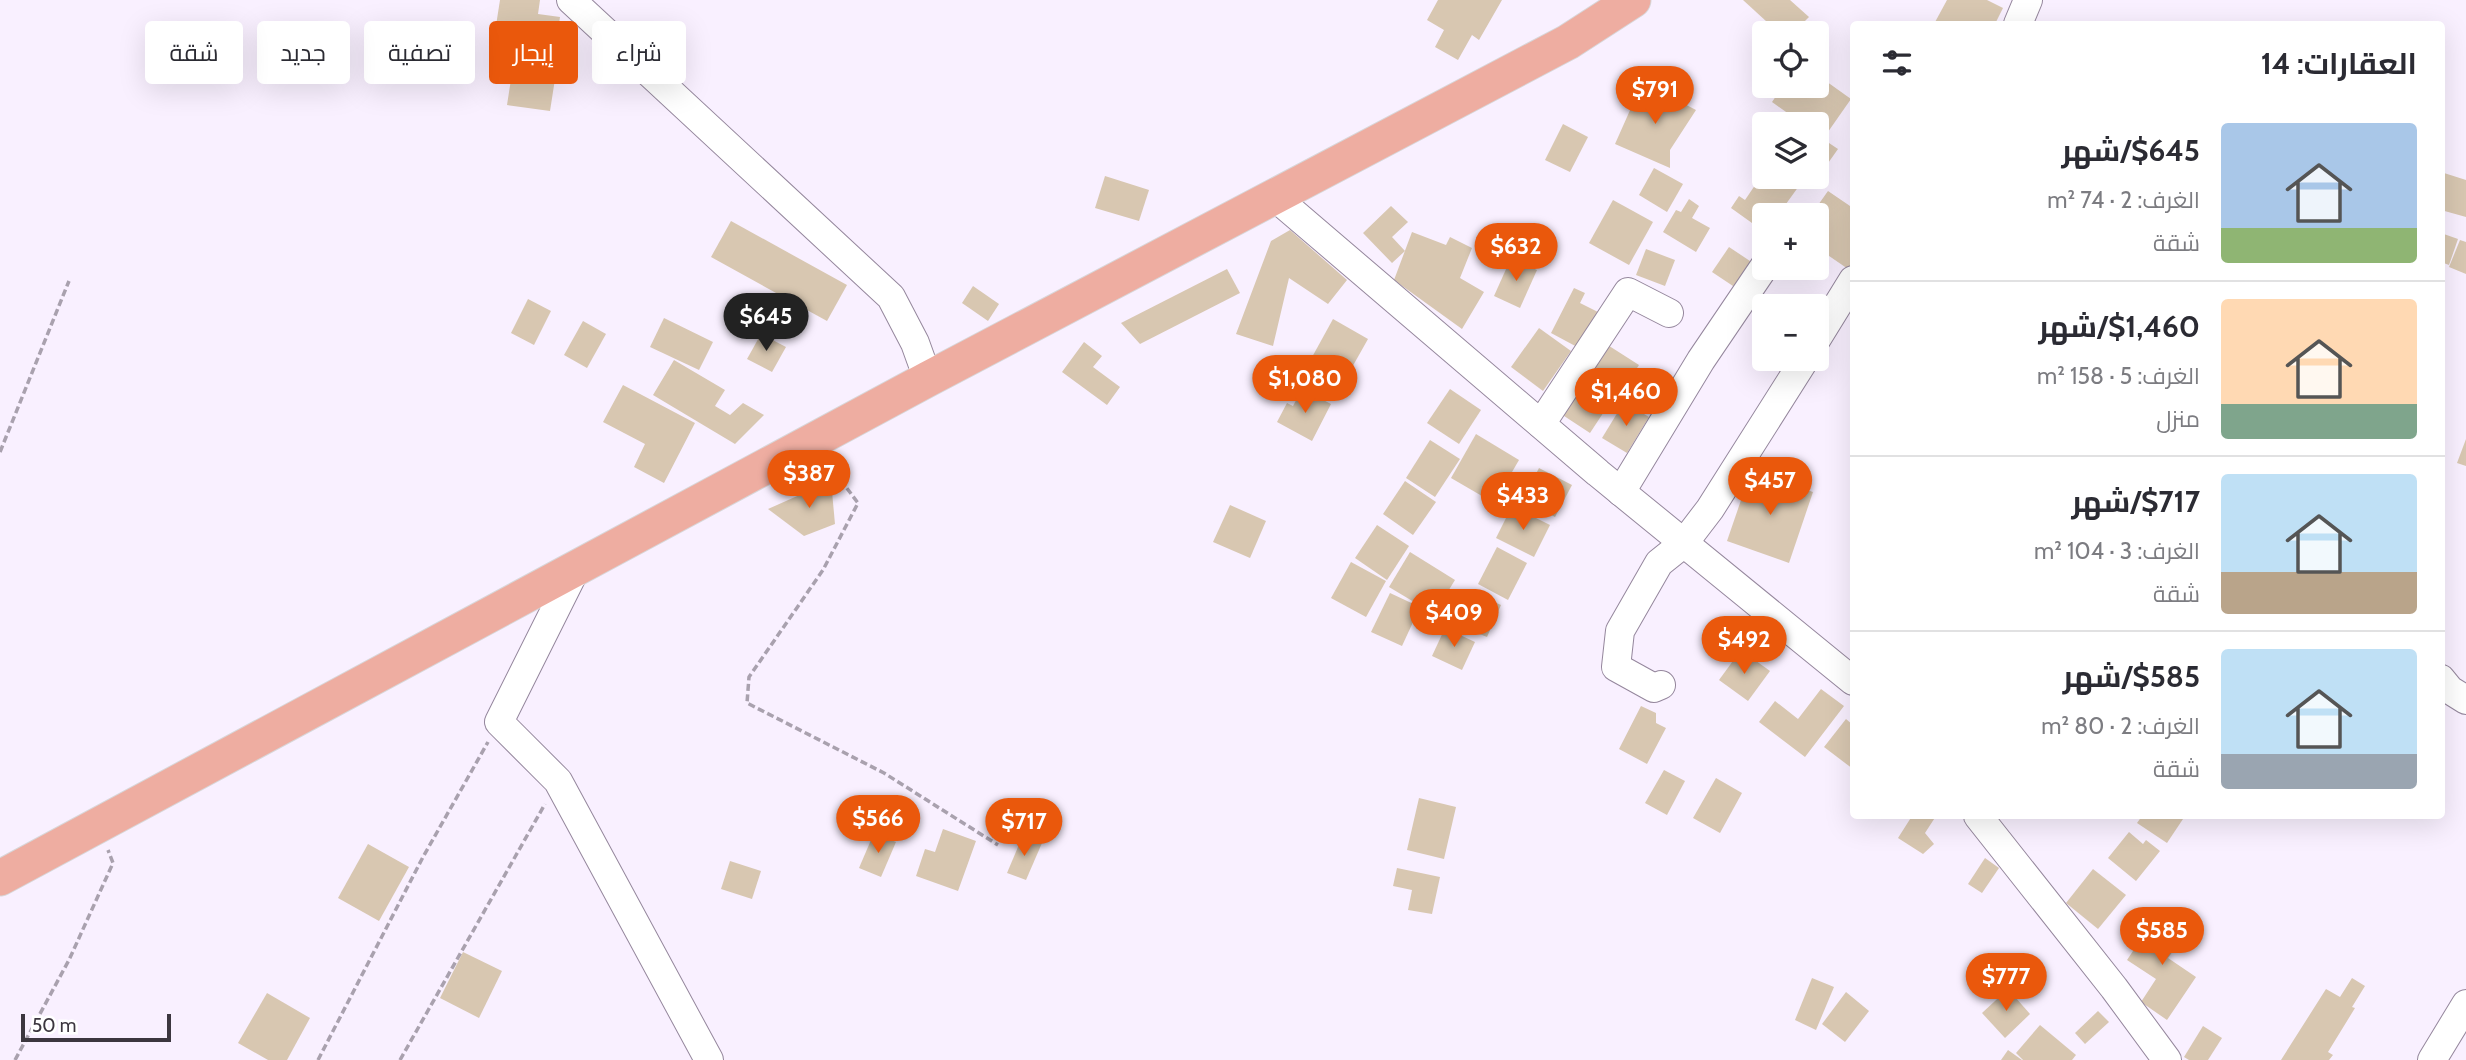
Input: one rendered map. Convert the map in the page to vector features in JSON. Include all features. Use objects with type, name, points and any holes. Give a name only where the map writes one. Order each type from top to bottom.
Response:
[{"type":"main road","points":[[0,878],[928,379],[1568,42],[1633,0]]},
{"type":"street","points":[[571,0],[891,297],[915,344],[928,379]]},
{"type":"street","points":[[2019,21],[2028,0]]},
{"type":"street","points":[[1275,197],[1621,492],[1850,679]]},
{"type":"street","points":[[1621,492],[1701,360],[1755,280]]},
{"type":"street","points":[[1829,319],[1850,285]]},
{"type":"street","points":[[1541,425],[1628,292],[1669,313]]},
{"type":"street","points":[[1661,685],[1654,688],[1616,667],[1620,631],[1659,563],[1684,543],[1710,509],[1797,371]]},
{"type":"street","points":[[576,568],[499,722],[558,781],[709,1060]]},
{"type":"street","points":[[2445,684],[2466,700]]},
{"type":"street","points":[[1980,819],[2114,988],[2167,1060]]},
{"type":"street","points":[[2432,1060],[2466,1004]]},
{"type":"path","points":[[0,452],[69,281]]},
{"type":"path","points":[[812,441],[858,503],[823,569],[749,677],[747,704],[884,773],[998,845]]},
{"type":"path","points":[[318,1060],[423,857],[499,722]]},
{"type":"path","points":[[400,1060],[558,781]]},
{"type":"path","points":[[15,1060],[69,960],[113,863],[98,825]]},
{"type":"building","points":[[500,0],[540,0],[538,14],[560,17],[559,21],[497,21]]},
{"type":"building","points":[[1438,0],[1502,0],[1479,40],[1472,35],[1458,60],[1435,47],[1444,30],[1427,20]]},
{"type":"building","points":[[1743,0],[1790,0],[1809,17],[1805,21],[1766,21]]},
{"type":"building","points":[[1947,0],[1987,0],[2003,8],[1996,21],[1936,21]]},
{"type":"building","points":[[1829,83],[1850,98],[1829,130],[1829,112],[1786,112],[1772,102],[1775,98],[1829,98]]},
{"type":"building","points":[[510,84],[554,84],[550,111],[507,105]]},
{"type":"building","points":[[1650,86],[1696,110],[1670,150],[1670,168],[1615,144],[1631,108],[1637,110]]},
{"type":"building","points":[[1563,124],[1588,137],[1570,172],[1545,160]]},
{"type":"building","points":[[1829,143],[1838,149],[1829,162]]},
{"type":"building","points":[[1654,168],[1683,184],[1667,212],[1639,195]]},
{"type":"building","points":[[2445,173],[2466,180],[2466,217],[2445,211]]},
{"type":"building","points":[[1105,176],[1149,190],[1139,221],[1095,208]]},
{"type":"building","points":[[1752,189],[1797,189],[1787,203],[1752,203],[1752,223],[1731,208],[1739,196],[1745,200]]},
{"type":"building","points":[[1828,191],[1850,206],[1850,270],[1829,256],[1829,203],[1820,203]]},
{"type":"building","points":[[1689,199],[1699,206],[1692,218],[1710,228],[1696,252],[1663,232],[1676,210],[1681,212]]},
{"type":"building","points":[[1613,200],[1653,222],[1629,265],[1589,243]]},
{"type":"building","points":[[1391,206],[1408,222],[1392,237],[1405,251],[1392,263],[1363,233]]},
{"type":"building","points":[[731,221],[847,285],[827,321],[711,257]]},
{"type":"building","points":[[1290,230],[1347,280],[1328,304],[1289,278],[1273,346],[1236,334],[1271,241]]},
{"type":"building","points":[[1412,232],[1446,245],[1450,237],[1472,248],[1460,278],[1484,292],[1462,329],[1394,280]]},
{"type":"building","points":[[2445,234],[2458,239],[2449,265],[2445,264]]},
{"type":"building","points":[[2460,240],[2466,242],[2466,274],[2449,267]]},
{"type":"building","points":[[1729,247],[1752,262],[1752,277],[1742,292],[1712,272]]},
{"type":"building","points":[[1646,249],[1675,260],[1665,286],[1636,275]]},
{"type":"building","points":[[1511,258],[1537,270],[1520,308],[1494,296]]},
{"type":"building","points":[[1227,269],[1240,293],[1140,344],[1121,323]]},
{"type":"building","points":[[973,286],[999,304],[988,321],[962,303]]},
{"type":"building","points":[[1574,288],[1585,293],[1580,303],[1598,312],[1579,348],[1551,333]]},
{"type":"building","points":[[528,299],[551,311],[534,345],[511,333]]},
{"type":"building","points":[[664,318],[713,342],[699,370],[650,347]]},
{"type":"building","points":[[1333,319],[1368,339],[1346,378],[1311,359]]},
{"type":"building","points":[[583,321],[606,334],[587,368],[564,355]]},
{"type":"building","points":[[1539,328],[1571,351],[1543,391],[1511,367]]},
{"type":"building","points":[[761,334],[786,347],[772,372],[747,359]]},
{"type":"building","points":[[1084,342],[1102,356],[1093,367],[1120,387],[1107,405],[1062,372]]},
{"type":"building","points":[[1603,342],[1639,365],[1590,433],[1558,412]]},
{"type":"building","points":[[674,360],[725,390],[715,406],[730,415],[743,403],[764,415],[735,444],[653,395]]},
{"type":"building","points":[[623,385],[695,423],[664,483],[634,467],[645,444],[603,422]]},
{"type":"building","points":[[1302,389],[1331,404],[1312,441],[1277,422],[1287,403],[1293,406]]},
{"type":"building","points":[[1450,389],[1481,410],[1459,444],[1427,423]]},
{"type":"building","points":[[1624,402],[1649,417],[1627,453],[1602,438]]},
{"type":"building","points":[[1476,434],[1519,460],[1494,503],[1451,478]]},
{"type":"building","points":[[2466,439],[2466,466],[2457,463]]},
{"type":"building","points":[[1430,440],[1460,459],[1435,497],[1406,478]]},
{"type":"building","points":[[1539,468],[1572,485],[1555,517],[1522,500]]},
{"type":"building","points":[[1751,471],[1813,492],[1789,563],[1727,541]]},
{"type":"building","points":[[831,481],[835,524],[804,536],[768,509]]},
{"type":"building","points":[[1405,481],[1436,502],[1413,535],[1383,514]]},
{"type":"building","points":[[1230,505],[1266,521],[1250,558],[1213,542]]},
{"type":"building","points":[[1512,506],[1550,525],[1534,557],[1496,538]]},
{"type":"building","points":[[1377,525],[1409,546],[1387,580],[1355,558]]},
{"type":"building","points":[[1497,547],[1527,563],[1508,600],[1478,584]]},
{"type":"building","points":[[1410,552],[1455,580],[1434,614],[1389,587]]},
{"type":"building","points":[[1351,562],[1386,581],[1366,617],[1331,598]]},
{"type":"building","points":[[1390,593],[1420,607],[1402,646],[1371,632]]},
{"type":"building","points":[[1476,594],[1501,605],[1487,637],[1462,627]]},
{"type":"building","points":[[1445,628],[1475,642],[1462,670],[1432,656]]},
{"type":"building","points":[[1741,650],[1770,671],[1748,701],[1719,680]]},
{"type":"building","points":[[1821,689],[1844,706],[1805,757],[1759,722],[1775,701],[1798,719]]},
{"type":"building","points":[[1641,706],[1656,713],[1656,723],[1666,728],[1647,764],[1619,749]]},
{"type":"building","points":[[1846,719],[1850,722],[1850,767],[1824,747]]},
{"type":"building","points":[[1664,770],[1685,781],[1667,815],[1645,803]]},
{"type":"building","points":[[1716,778],[1742,793],[1720,833],[1693,818]]},
{"type":"building","points":[[1419,798],[1456,807],[1444,859],[1407,850]]},
{"type":"building","points":[[1910,819],[1934,819],[1925,833],[1934,844],[1923,854],[1898,838]]},
{"type":"building","points":[[2140,819],[2183,819],[2167,843],[2137,823]]},
{"type":"building","points":[[943,829],[976,841],[958,891],[916,876],[925,849],[935,852]]},
{"type":"building","points":[[2129,832],[2143,844],[2146,840],[2160,851],[2136,881],[2108,858]]},
{"type":"building","points":[[874,833],[896,842],[881,877],[859,868]]},
{"type":"building","points":[[1023,835],[1042,843],[1026,880],[1007,873]]},
{"type":"building","points":[[368,844],[409,867],[379,921],[338,898]]},
{"type":"building","points":[[1985,858],[1999,868],[1982,893],[1968,884]]},
{"type":"building","points":[[730,861],[761,871],[752,899],[721,889]]},
{"type":"building","points":[[1397,868],[1440,877],[1432,914],[1408,910],[1412,890],[1393,886]]},
{"type":"building","points":[[2093,869],[2126,895],[2098,929],[2066,903]]},
{"type":"building","points":[[2157,915],[2185,934],[2168,958],[2196,977],[2167,1020],[2141,1002],[2156,979],[2127,960]]},
{"type":"building","points":[[463,952],[502,971],[479,1018],[440,998]]},
{"type":"building","points":[[1812,978],[1834,987],[1816,1030],[1795,1020]]},
{"type":"building","points":[[2352,978],[2365,986],[2328,1052],[2333,1055],[2329,1060],[2281,1060],[2326,989],[2340,997]]},
{"type":"building","points":[[2008,989],[2030,1014],[2005,1038],[1982,1013]]},
{"type":"building","points":[[1846,992],[1869,1011],[1845,1042],[1822,1024]]},
{"type":"building","points":[[267,993],[310,1018],[287,1060],[268,1060],[238,1043]]},
{"type":"building","points":[[2098,1011],[2109,1022],[2085,1044],[2075,1033]]},
{"type":"building","points":[[2040,1025],[2076,1055],[2072,1060],[2023,1060],[2016,1053]]},
{"type":"building","points":[[2203,1026],[2222,1038],[2208,1060],[2189,1060],[2184,1057]]},
{"type":"building","points":[[2008,1050],[2022,1060],[2001,1060]]}]
